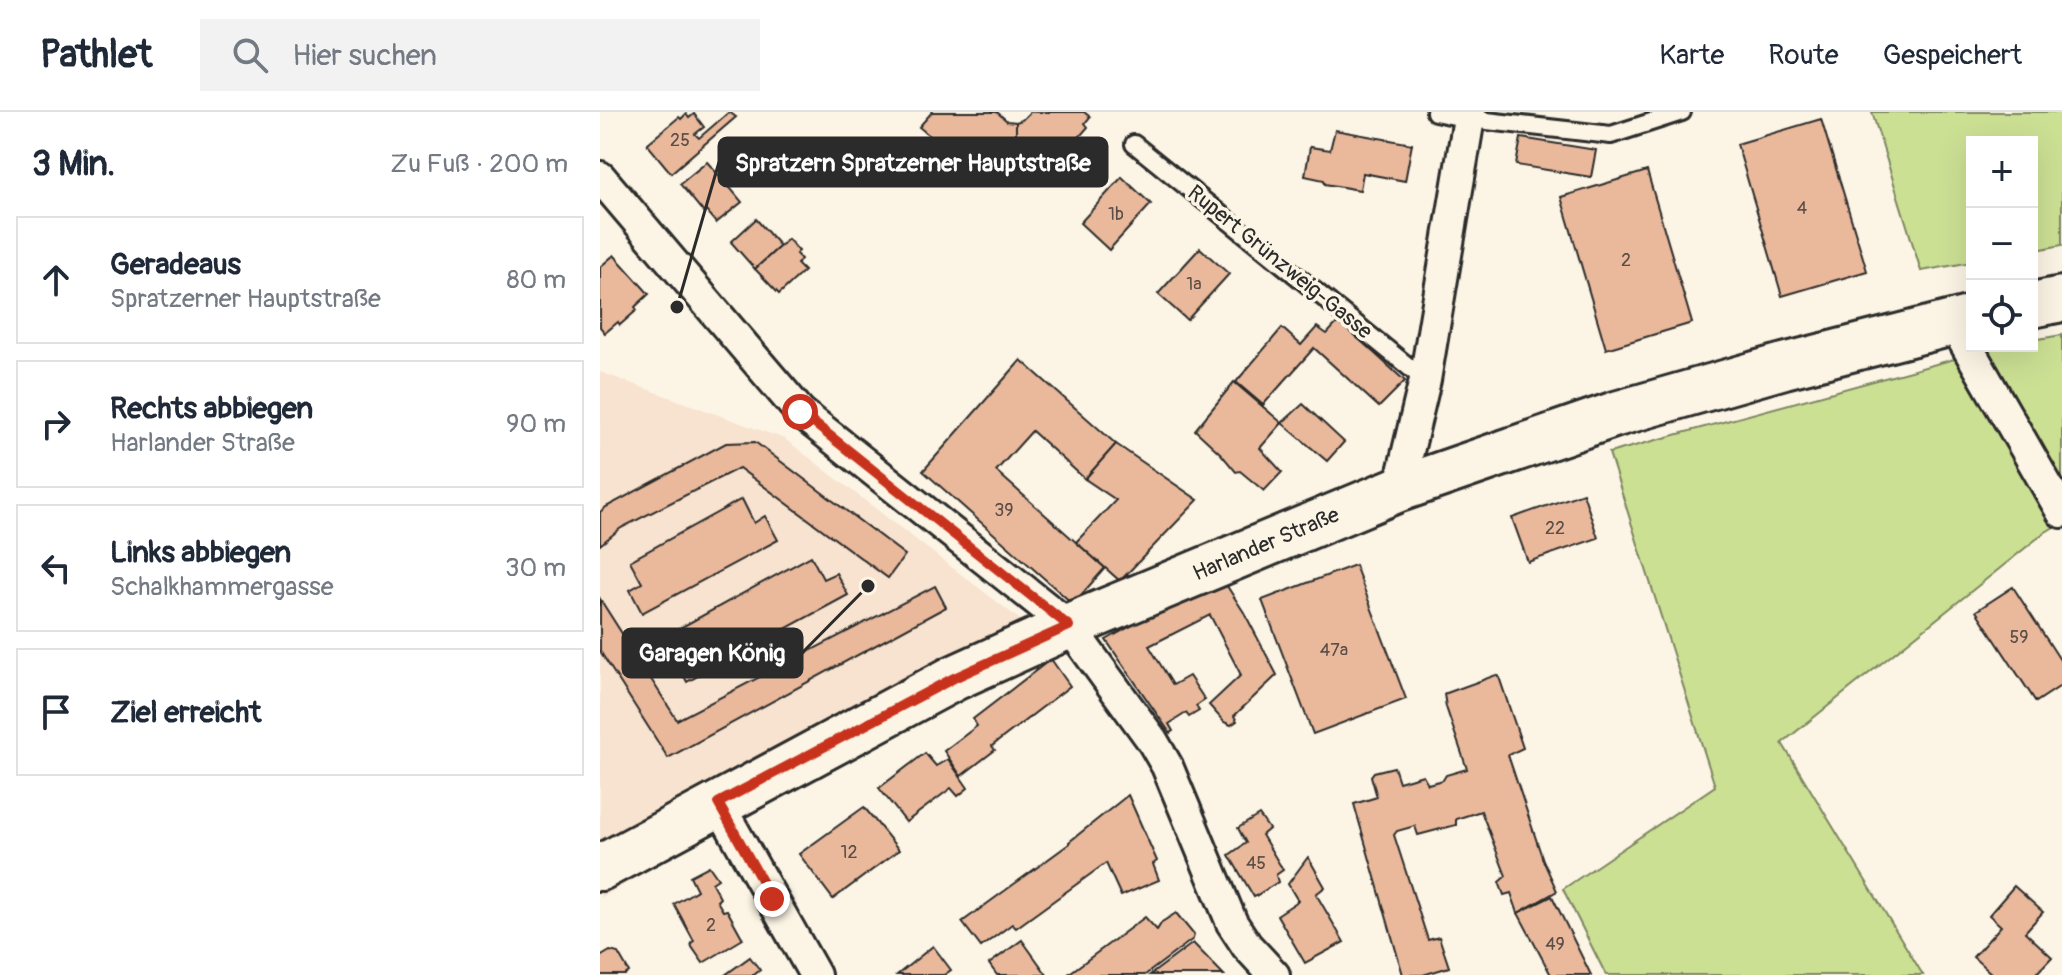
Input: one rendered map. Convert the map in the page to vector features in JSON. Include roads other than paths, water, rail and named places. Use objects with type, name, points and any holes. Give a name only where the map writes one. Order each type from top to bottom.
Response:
[{"type":"main road","points":[[2038,304],[2062,299]]},
{"type":"main road","name":"Harlander Straße","points":[[600,868],[954,678],[1069,626],[1399,489],[1616,414],[1784,366],[1963,320]]},
{"type":"street","points":[[1399,489],[1425,380],[1470,115]]},
{"type":"street","points":[[600,177],[800,412],[1069,626],[1152,740],[1167,766],[1232,923],[1247,946],[1274,975]]},
{"type":"street","points":[[1963,320],[2062,512]]},
{"type":"street","points":[[718,803],[815,975]]},
{"type":"lane","points":[[1435,112],[1611,135],[1682,112]]},
{"type":"lane","name":"Rupert Grünzweig-Gasse","points":[[1134,144],[1425,380]]},
{"type":"place","name":"Spratzern Spratzerner Hauptstraße","points":[[677,307]]},
{"type":"place","name":"Garagen König","points":[[868,586]]}]
